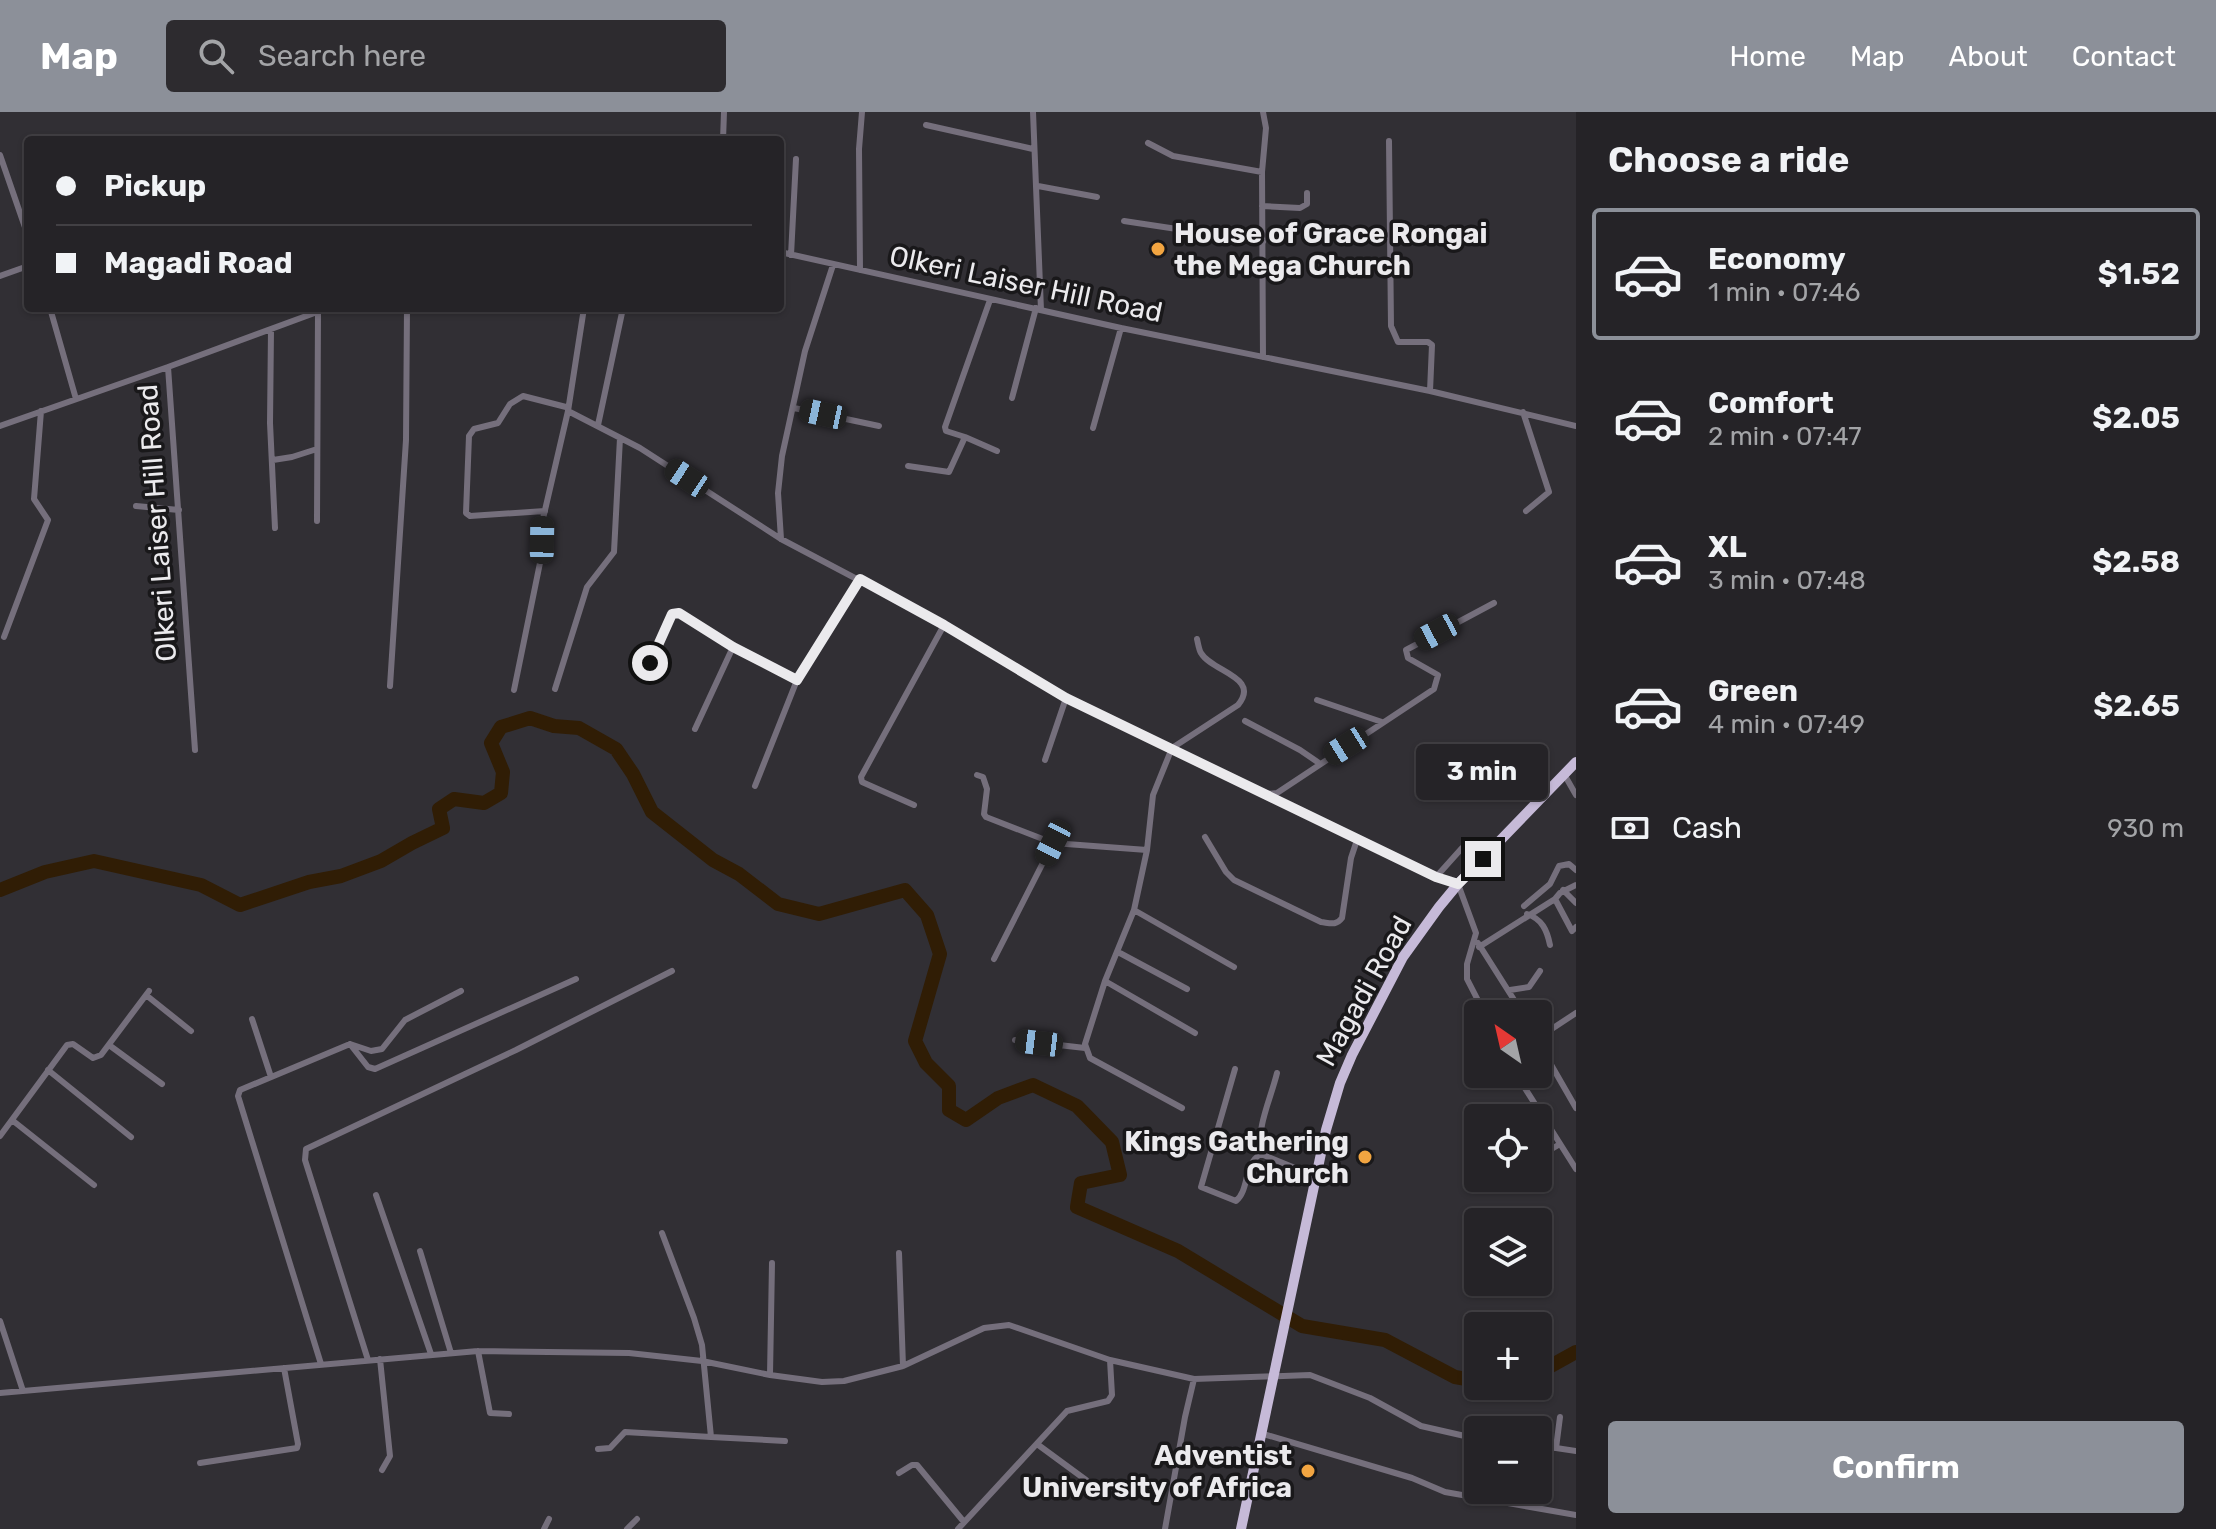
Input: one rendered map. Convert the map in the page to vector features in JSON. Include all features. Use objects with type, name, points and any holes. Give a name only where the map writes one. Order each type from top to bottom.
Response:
[{"type":"highway","name":"Magadi Road","points":[[1241,1529],[1317,1177],[1340,1083],[1352,1055],[1403,957],[1439,907],[1576,762]]},
{"type":"street","points":[[723,136],[724,112]]},
{"type":"street","points":[[860,270],[859,149],[862,112]]},
{"type":"street","points":[[1012,398],[1039,309],[1038,186],[1033,149],[1033,112]]},
{"type":"street","points":[[1263,112],[1266,128],[1262,172],[1263,357]]},
{"type":"street","points":[[926,125],[1033,149]]},
{"type":"street","points":[[1389,141],[1391,326],[1398,342],[1428,342],[1432,345],[1430,391]]},
{"type":"street","points":[[1148,143],[1173,156],[1262,172]]},
{"type":"street","points":[[0,155],[24,224]]},
{"type":"street","points":[[791,255],[796,159]]},
{"type":"street","points":[[1038,186],[1097,197]]},
{"type":"street","points":[[1262,206],[1300,208],[1307,204],[1307,193]]},
{"type":"street","points":[[1124,221],[1263,242]]},
{"type":"street","name":"Olkeri Laiser Hill Road","points":[[784,253],[1121,328],[1430,391],[1576,426]]},
{"type":"street","points":[[781,539],[778,493],[781,468],[805,351],[833,265]]},
{"type":"street","points":[[0,276],[24,267]]},
{"type":"street","points":[[990,300],[945,427],[946,431],[997,451]]},
{"type":"street","points":[[51,312],[76,399]]},
{"type":"street","points":[[317,521],[318,312]]},
{"type":"street","name":"Olkeri Laiser Hill Road","points":[[195,750],[168,367],[318,312]]},
{"type":"street","points":[[390,686],[406,440],[407,312]]},
{"type":"street","points":[[514,690],[541,558],[545,511],[583,312]]},
{"type":"street","points":[[598,425],[622,312]]},
{"type":"street","points":[[1093,428],[1121,328]]},
{"type":"street","points":[[271,330],[270,423],[275,528]]},
{"type":"street","points":[[0,426],[168,367]]},
{"type":"street","points":[[545,511],[470,516],[466,513],[469,436],[474,429],[498,423],[510,404],[523,396],[567,409],[640,448],[781,539],[944,625],[1066,698],[1357,840],[1458,884],[1479,947],[1515,1000]]},
{"type":"street","points":[[794,408],[879,426]]},
{"type":"street","points":[[4,637],[48,520],[34,499],[41,411]]},
{"type":"street","points":[[1523,412],[1549,492],[1526,511]]},
{"type":"street","points":[[908,466],[947,473],[965,437]]},
{"type":"street","points":[[555,689],[587,587],[614,552],[620,438]]},
{"type":"street","points":[[273,460],[317,449]]},
{"type":"street","points":[[136,506],[179,510]]},
{"type":"street","points":[[755,786],[797,680],[860,579]]},
{"type":"street","points":[[1265,794],[1277,793],[1434,689],[1439,678],[1408,658],[1406,650],[1494,603]]},
{"type":"street","points":[[650,663],[674,613],[679,613],[733,647],[797,680]]},
{"type":"street","points":[[914,805],[862,782],[861,777],[944,625]]},
{"type":"street","points":[[1182,1108],[1090,1058],[1085,1048],[1105,981],[1134,910],[1147,850],[1153,795],[1172,748],[1238,705],[1244,696],[1241,682],[1203,655],[1197,639]]},
{"type":"street","points":[[695,729],[733,647]]},
{"type":"street","points":[[1045,760],[1066,698]]},
{"type":"street","points":[[1317,700],[1382,723]]},
{"type":"street","points":[[1245,721],[1319,763]]},
{"type":"street","points":[[1564,774],[1576,795]]},
{"type":"street","points":[[977,775],[983,777],[987,789],[984,816],[1053,843],[1147,850]]},
{"type":"street","points":[[1205,837],[1234,880],[1321,922],[1332,924],[1342,918],[1351,858],[1357,840]]},
{"type":"street","points":[[994,959],[1053,843]]},
{"type":"street","points":[[1436,877],[1462,848],[1471,849],[1483,859]]},
{"type":"street","points":[[1524,906],[1550,884],[1559,866],[1569,864],[1576,870]]},
{"type":"street","points":[[1550,884],[1576,903]]},
{"type":"street","points":[[1479,947],[1555,899],[1562,891],[1576,885]]},
{"type":"street","points":[[1555,899],[1572,931],[1576,927]]},
{"type":"street","points":[[1134,910],[1234,967]]},
{"type":"street","points":[[1527,914],[1536,917],[1545,928],[1550,945]]},
{"type":"street","points":[[1476,933],[1466,972],[1479,1000]]},
{"type":"street","points":[[1118,952],[1187,989]]},
{"type":"street","points":[[368,1360],[305,1160],[306,1149],[516,1050],[672,971]]},
{"type":"street","points":[[1510,990],[1529,987],[1540,971]]},
{"type":"street","points":[[350,1044],[368,1067],[375,1069],[576,979]]},
{"type":"street","points":[[1105,981],[1195,1033]]},
{"type":"street","points":[[321,1364],[238,1096],[240,1090],[350,1044],[371,1051],[382,1049],[405,1020],[461,991]]},
{"type":"street","points":[[0,1136],[67,1045],[73,1044],[93,1058],[101,1055],[148,993],[191,1031]]},
{"type":"street","points":[[1552,1030],[1576,1013]]},
{"type":"street","points":[[252,1019],[271,1077]]},
{"type":"street","points":[[1015,1040],[1085,1048]]},
{"type":"street","points":[[109,1045],[162,1084]]},
{"type":"street","points":[[1552,1065],[1576,1108]]},
{"type":"street","points":[[1235,1069],[1200,1185],[1236,1201],[1241,1198],[1251,1164],[1261,1154],[1317,1177]]},
{"type":"street","points":[[48,1070],[131,1137]]},
{"type":"street","points":[[1261,1154],[1261,1126],[1277,1073]]},
{"type":"street","points":[[1525,1088],[1576,1169]]},
{"type":"street","points":[[12,1120],[94,1185]]},
{"type":"street","points":[[1552,1149],[1560,1144]]},
{"type":"street","points":[[376,1195],[431,1354]]},
{"type":"street","points":[[662,1233],[702,1345],[711,1437]]},
{"type":"street","points":[[420,1251],[451,1353]]},
{"type":"street","points":[[899,1253],[903,1366]]},
{"type":"street","points":[[770,1375],[772,1263]]},
{"type":"street","points":[[0,1321],[23,1391]]},
{"type":"street","points":[[0,1393],[478,1351],[629,1353],[702,1361],[822,1382],[844,1381],[903,1366],[995,1325],[1009,1325],[1110,1360],[1194,1379],[1310,1375],[1370,1398],[1421,1426],[1464,1436]]},
{"type":"street","points":[[478,1351],[490,1413],[509,1414]]},
{"type":"street","points":[[380,1359],[390,1456],[382,1470]]},
{"type":"street","points":[[958,1529],[1067,1411],[1108,1401],[1112,1395],[1110,1360]]},
{"type":"street","points":[[200,1463],[297,1448],[284,1368]]},
{"type":"street","points":[[1165,1529],[1194,1379]]},
{"type":"street","points":[[1556,1448],[1560,1417]]},
{"type":"street","points":[[598,1449],[610,1448],[625,1432],[785,1441]]},
{"type":"street","points":[[1260,1433],[1412,1478],[1445,1492],[1576,1515]]},
{"type":"street","points":[[1037,1444],[1086,1480]]},
{"type":"street","points":[[1552,1448],[1576,1451]]},
{"type":"street","points":[[899,1473],[917,1465],[964,1522]]},
{"type":"street","points":[[544,1529],[549,1519]]},
{"type":"street","points":[[627,1529],[637,1519]]},
{"type":"waterway","points":[[0,890],[45,872],[94,861],[201,885],[240,905],[309,882],[341,876],[381,861],[443,828],[439,809],[454,799],[484,803],[501,793],[503,772],[491,743],[501,727],[530,718],[554,726],[579,728],[616,749],[652,812],[713,860],[739,874],[778,904],[819,914],[905,890],[927,915],[940,954],[915,1041],[926,1063],[949,1086],[949,1110],[966,1120],[998,1098],[1033,1085],[1077,1106],[1112,1142],[1120,1175],[1081,1183],[1077,1207],[1178,1251],[1302,1326],[1385,1340],[1455,1377],[1464,1379]]},
{"type":"waterway","points":[[1552,1365],[1576,1352]]},
{"type":"place","name":"House of Grace Rongai the Mega Church","points":[[1158,249]]},
{"type":"place","name":"Kings Gathering Church","points":[[1365,1157]]},
{"type":"place","name":"Adventist University of Africa","points":[[1308,1471]]},
{"type":"route","points":[[650,663],[672,614],[679,613],[733,647],[797,680],[860,579],[1066,698],[1436,877],[1458,884],[1483,859]]}]
